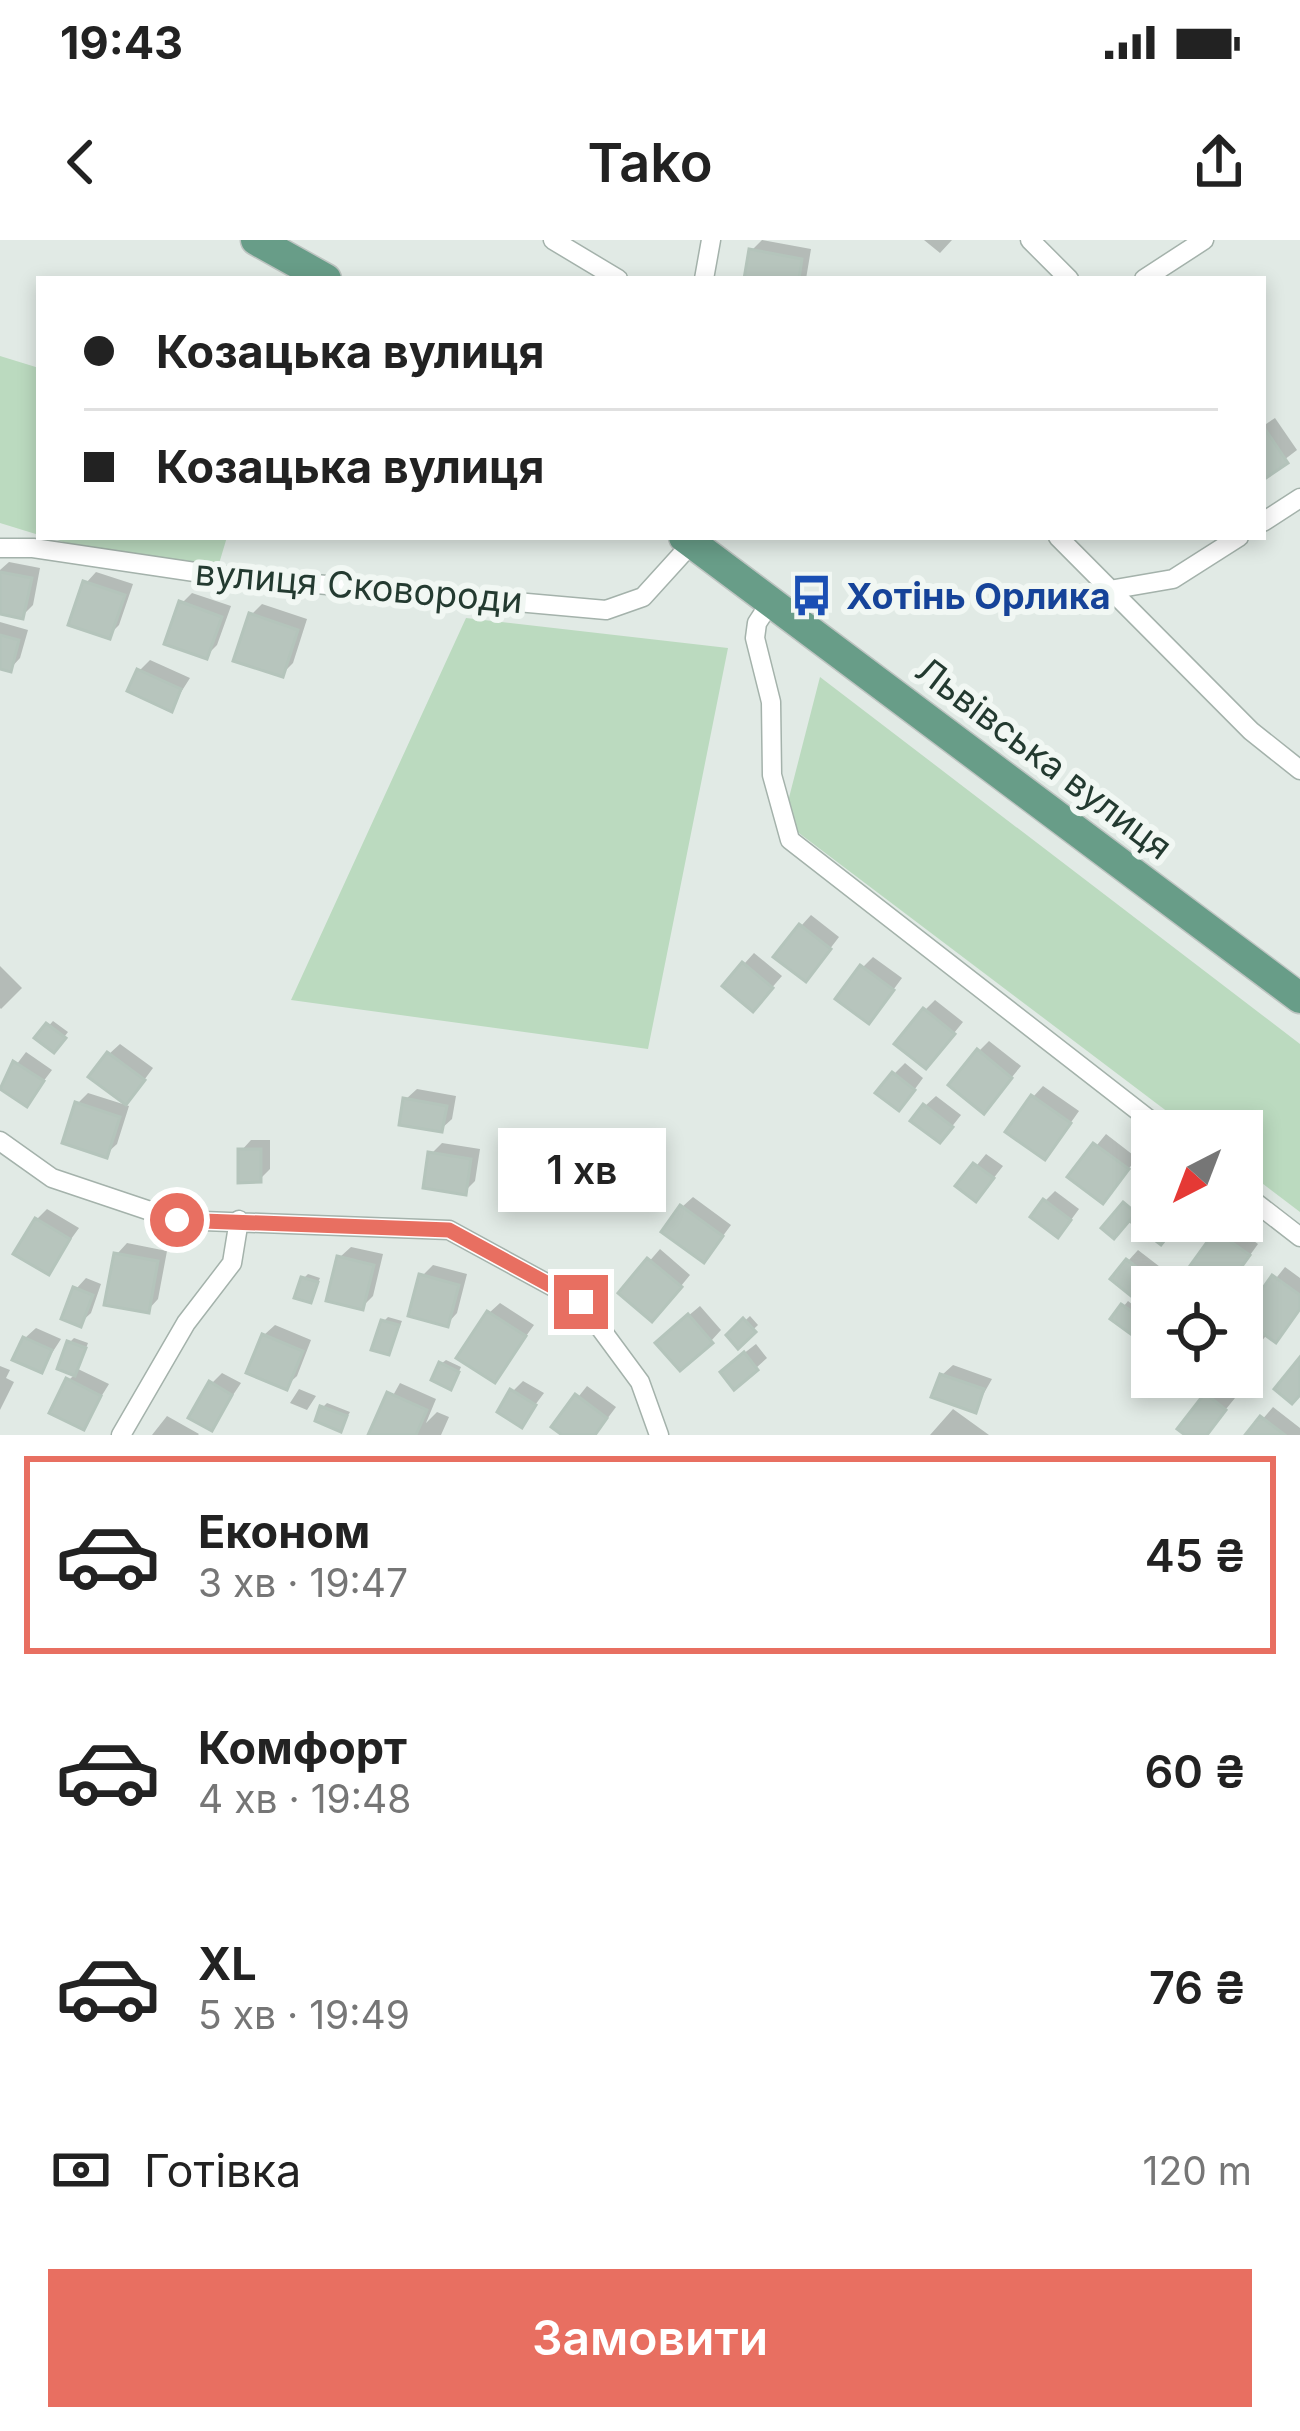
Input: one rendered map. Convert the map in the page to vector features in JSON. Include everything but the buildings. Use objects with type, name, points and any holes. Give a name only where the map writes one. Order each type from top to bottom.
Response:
[{"type":"main road","points":[[256,240],[321,276]]},
{"type":"main road","name":"Львівська вулиця","points":[[688,540],[1300,998]]},
{"type":"street","points":[[553,240],[613,276]]},
{"type":"street","points":[[705,276],[711,240]]},
{"type":"street","points":[[1030,240],[1066,276]]},
{"type":"street","points":[[1149,276],[1204,240]]},
{"type":"street","points":[[1266,520],[1300,498]]},
{"type":"street","name":"вулиця Сковороди","points":[[0,548],[215,575],[606,610],[643,596],[688,540]]},
{"type":"street","points":[[1061,540],[1251,731],[1300,770]]},
{"type":"street","points":[[1115,589],[1173,579],[1234,540]]},
{"type":"street","points":[[770,603],[755,638],[771,703],[772,775],[790,839],[1137,1110]]},
{"type":"street","points":[[0,1141],[52,1178],[177,1220],[449,1230],[581,1302],[640,1382],[659,1435]]},
{"type":"street","points":[[1263,1208],[1300,1237]]},
{"type":"street","points":[[121,1435],[186,1323],[232,1263],[239,1220]]},
{"type":"green space","points":[[0,356],[36,367],[36,534],[0,523]]},
{"type":"green space","points":[[57,540],[226,540],[212,587]]},
{"type":"green space","points":[[466,618],[728,648],[648,1049],[291,1000]]},
{"type":"green space","points":[[820,677],[1300,1044],[1300,1212],[1263,1184],[1263,1110],[1165,1110],[783,821]]},
{"type":"place","name":"Хотінь Орлика","points":[[812,596]]},
{"type":"route","points":[[177,1220],[322,1221],[449,1230],[581,1302]]}]
